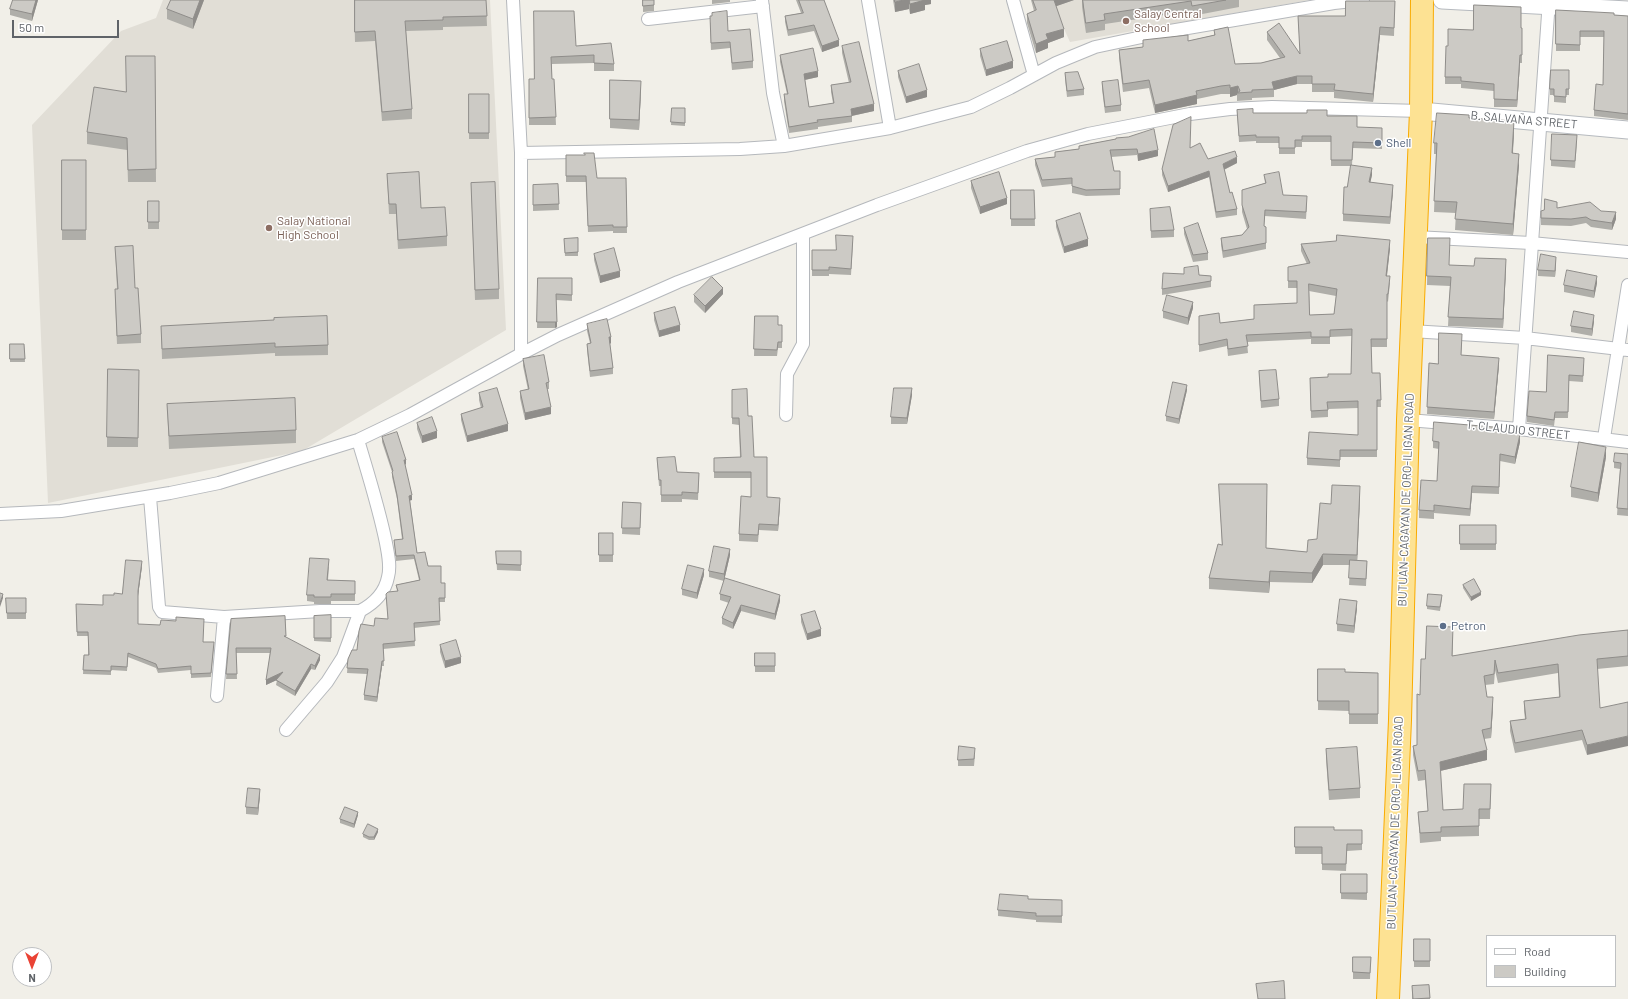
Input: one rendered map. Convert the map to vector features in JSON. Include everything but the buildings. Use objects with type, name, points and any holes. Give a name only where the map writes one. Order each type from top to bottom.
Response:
[{"type":"highway","name":"BUTUAN-CAGAYAN DE ORO-ILIGAN ROAD","points":[[1388,999],[1400,720],[1411,331],[1421,111],[1422,0]]},
{"type":"street","points":[[514,0],[521,153],[521,354]]},
{"type":"street","points":[[868,0],[890,128]]},
{"type":"street","points":[[1013,0],[1034,75]]},
{"type":"street","points":[[521,153],[733,150],[784,146],[890,128],[971,107],[1056,63],[1095,47],[1170,31],[1334,3],[1363,0]]},
{"type":"street","points":[[1442,0],[1549,3],[1628,10]]},
{"type":"street","points":[[648,19],[763,3],[773,93],[784,146]]},
{"type":"street","points":[[1519,429],[1549,3]]},
{"type":"street","points":[[0,514],[61,511],[150,497],[219,483],[358,440],[410,415],[558,335],[678,282],[877,205],[1027,151],[1104,131],[1190,114],[1230,109],[1272,107],[1421,111]]},
{"type":"street","name":"B. SALVAÑA STREET","points":[[1421,111],[1628,130]]},
{"type":"street","points":[[786,415],[787,374],[803,344],[803,234]]},
{"type":"street","points":[[1415,237],[1531,243],[1628,252]]},
{"type":"street","points":[[1604,438],[1623,349],[1628,285]]},
{"type":"street","points":[[1411,331],[1525,338],[1623,349]]},
{"type":"street","name":"T. CLAUDIO STREET","points":[[1408,420],[1519,429],[1628,442]]},
{"type":"street","points":[[150,497],[160,610],[166,613],[224,617],[320,611],[360,611],[372,604],[384,589],[389,572],[389,561],[382,522],[358,440]]},
{"type":"street","points":[[286,730],[327,682],[343,657],[360,611]]},
{"type":"street","points":[[216,696],[224,617]]},
{"type":"shaded area","name":"Salay National High School","points":[[163,0],[490,0],[506,330],[302,451],[48,503],[32,125],[121,31],[156,18]]},
{"type":"shaded area","name":"Salay Central School","points":[[1051,0],[1310,0],[1070,42]]},
{"type":"place","name":"Salay Central School","points":[[1126,21]]},
{"type":"place","name":"Shell","points":[[1378,143]]},
{"type":"place","name":"Salay National High School","points":[[269,228]]},
{"type":"place","name":"Petron","points":[[1443,626]]}]
